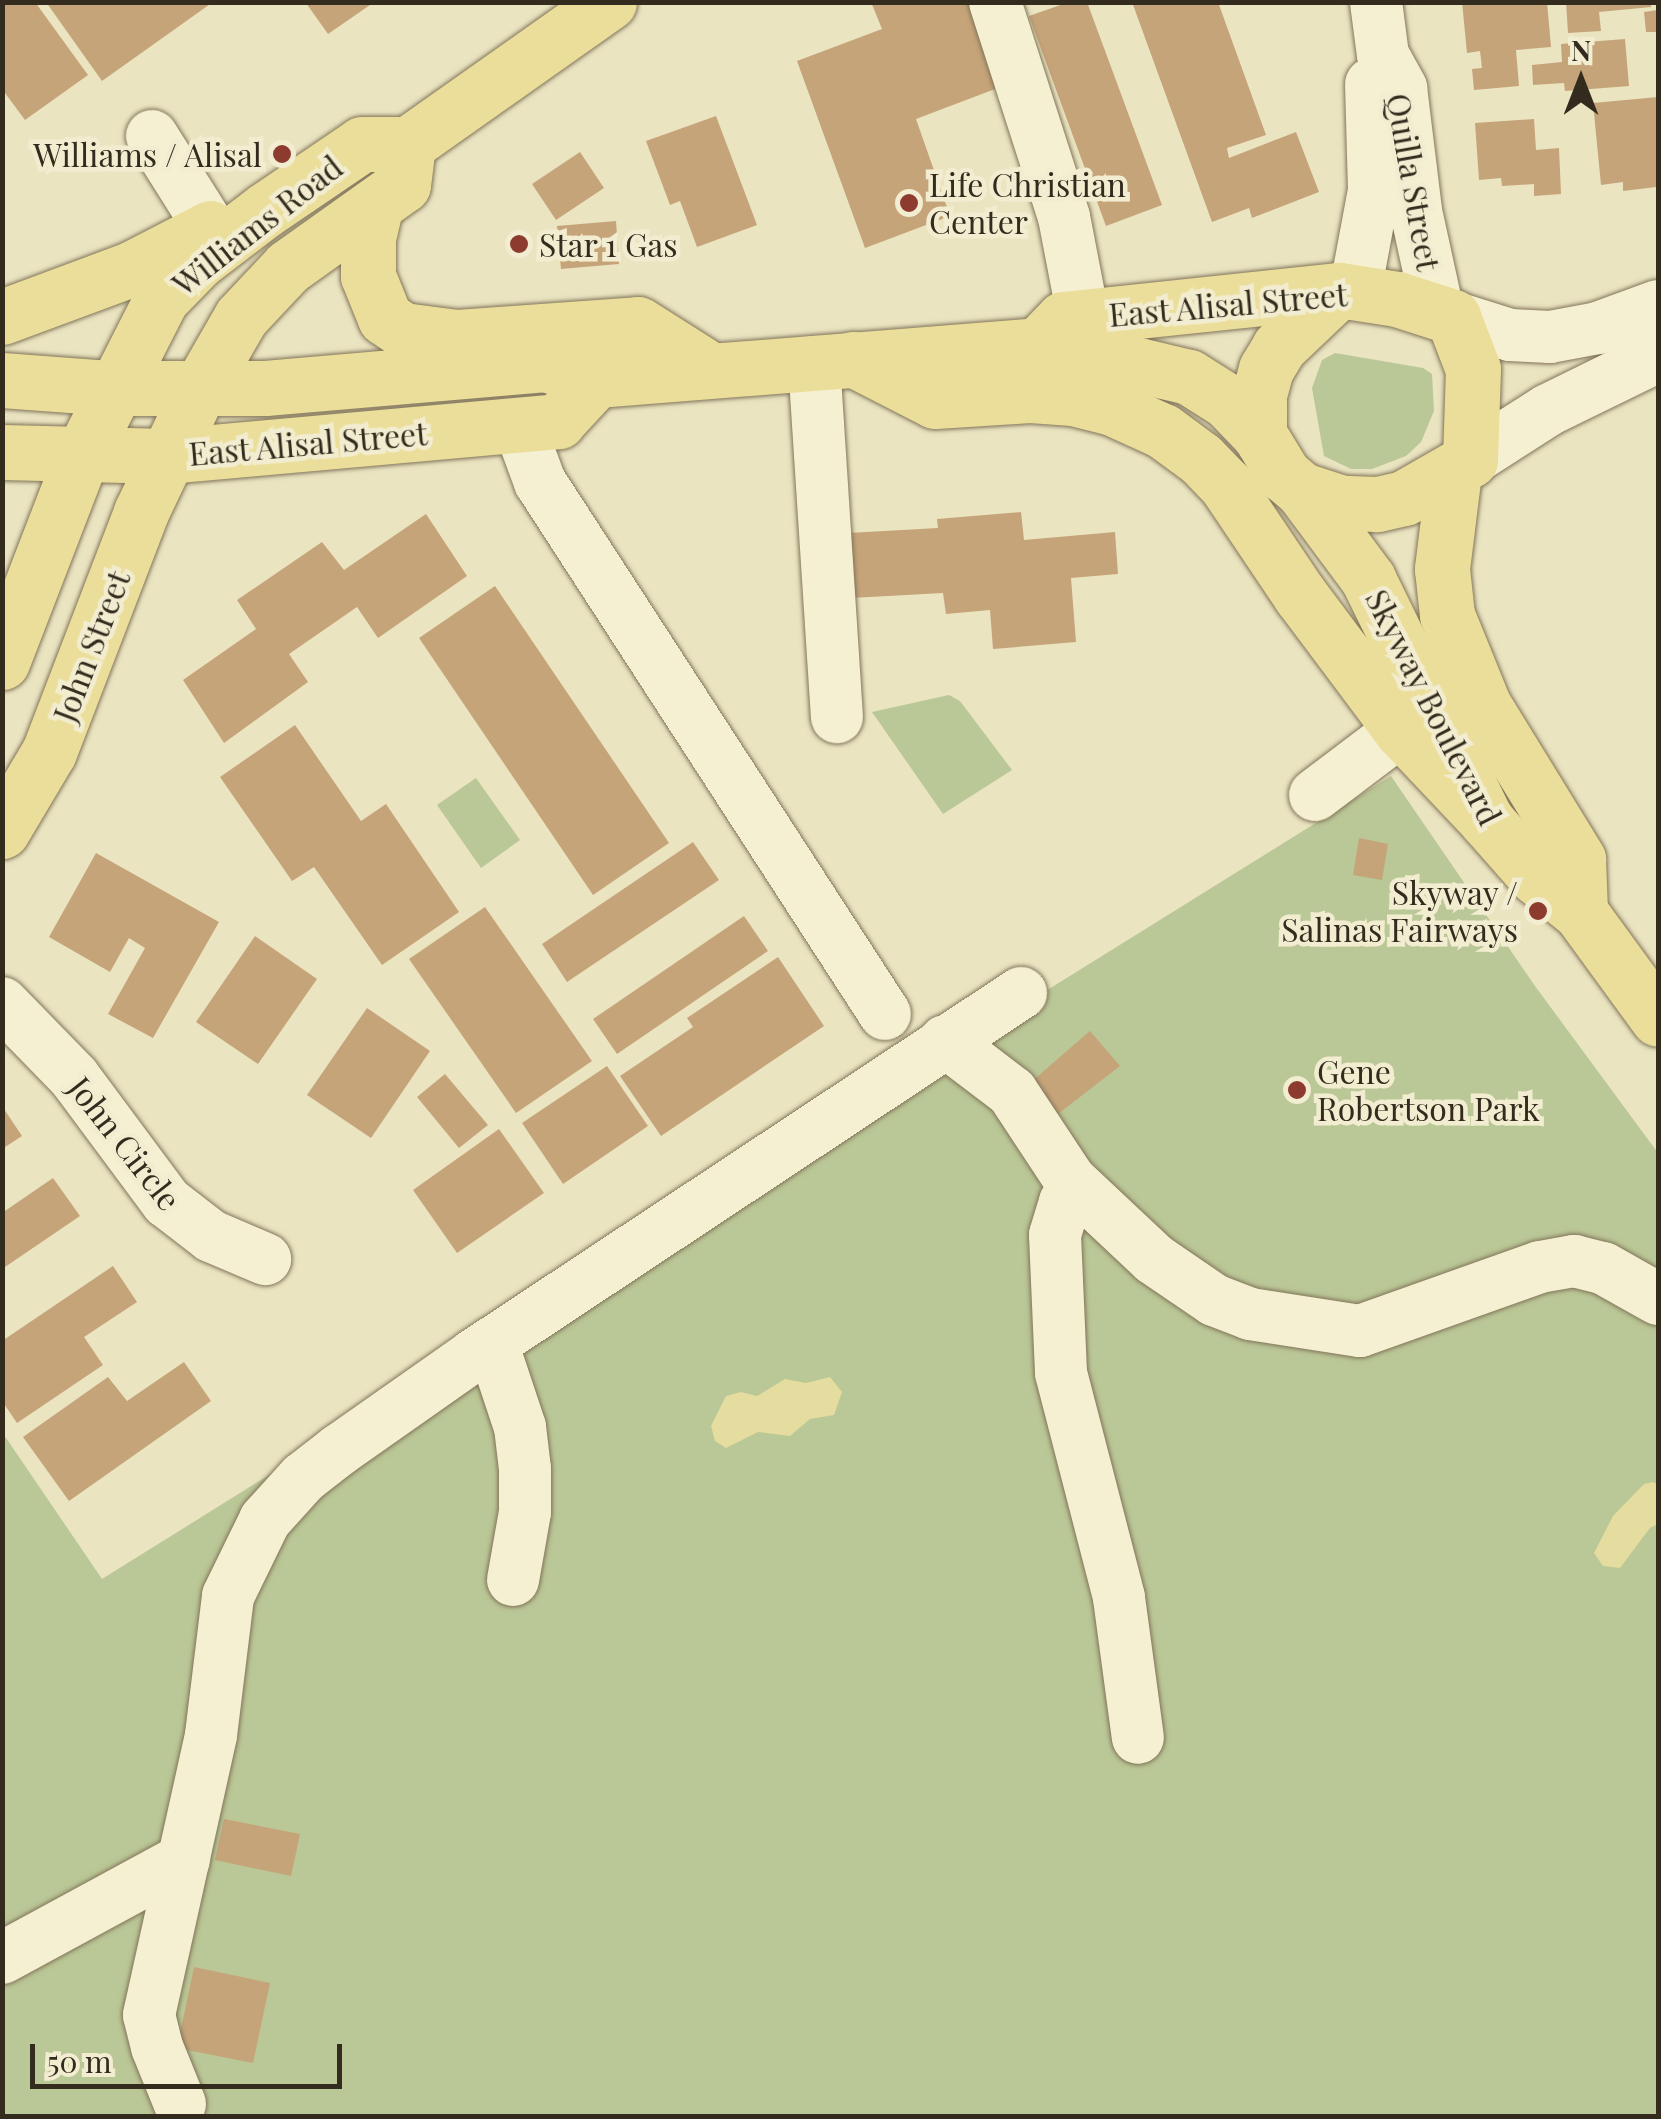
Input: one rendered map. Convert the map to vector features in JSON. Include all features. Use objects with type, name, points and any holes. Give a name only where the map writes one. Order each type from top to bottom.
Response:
[{"type":"main road","points":[[408,144],[609,2]]},
{"type":"main road","name":"Williams Road","points":[[81,457],[112,388],[161,299],[197,262],[264,210],[362,144],[408,144],[404,185],[288,266],[264,288],[199,390],[168,456]]},
{"type":"main road","points":[[376,208],[368,239],[368,276],[386,318],[403,330],[456,338],[638,324],[709,369]]},
{"type":"main road","points":[[2,317],[132,269],[210,228],[264,210]]},
{"type":"main road","points":[[1259,434],[1258,395],[1266,369],[1279,347],[1347,291]]},
{"type":"main road","name":"East Alisal Street","points":[[2,380],[199,390],[545,364],[596,380],[1038,345],[1063,319],[1347,291],[1446,314]]},
{"type":"main road","name":"Skyway Boulevard","points":[[1446,314],[1474,369],[1462,466],[1442,569],[1450,628],[1484,706],[1578,859],[1580,912]]},
{"type":"main road","name":"East Alisal Street","points":[[1038,345],[1064,367],[1138,364],[1189,377],[1227,401],[1259,434],[1284,475],[1302,490]]},
{"type":"main road","points":[[833,360],[935,401],[1030,395],[1073,398],[1110,407],[1163,430],[1202,459],[1226,486],[1300,595],[1401,730],[1486,820]]},
{"type":"main road","name":"East Alisal Street","points":[[2,452],[81,457],[168,456],[558,421],[596,380]]},
{"type":"main road","name":"John Street","points":[[2,830],[48,752],[168,456]]},
{"type":"main road","points":[[2,662],[81,457]]},
{"type":"main road","points":[[1302,490],[1342,504],[1377,504],[1404,498],[1462,466]]},
{"type":"main road","name":"Skyway Boulevard","points":[[1302,490],[1368,579],[1486,820],[1536,876],[1580,912],[1651,991]]},
{"type":"street","points":[[994,2],[1064,216],[1083,316]]},
{"type":"street","name":"Quilla Street","points":[[1376,2],[1383,55],[1401,88],[1416,211],[1446,314]]},
{"type":"street","name":"Quilla Street","points":[[1347,291],[1374,190],[1368,90],[1383,55]]},
{"type":"street","points":[[152,136],[210,228]]},
{"type":"street","name":"East Alisal Street","points":[[1446,314],[1510,335],[1550,337],[1598,328],[1658,306]]},
{"type":"street","points":[[1462,466],[1548,410],[1658,356]]},
{"type":"street","points":[[833,360],[836,718]]},
{"type":"street","points":[[519,425],[540,482],[885,1014]]},
{"type":"street","points":[[1315,795],[1401,730]]},
{"type":"street","points":[[180,2104],[156,2047],[149,2014],[212,1735],[228,1596],[250,1544],[282,1499],[303,1478],[492,1343],[1021,993]]},
{"type":"street","name":"John Circle","points":[[2,1003],[74,1077],[167,1202],[211,1236],[264,1259]]},
{"type":"street","points":[[944,1041],[998,1080],[1025,1106],[1078,1188],[1184,1282],[1214,1300],[1286,1322],[1360,1331],[1540,1267],[1574,1262],[1603,1268],[1658,1299]]},
{"type":"street","points":[[1078,1188],[1066,1202],[1055,1235],[1059,1357],[1077,1444],[1119,1598],[1138,1738]]},
{"type":"street","points":[[492,1343],[520,1427],[526,1469],[525,1512],[512,1580]]},
{"type":"street","points":[[2,1958],[184,1859]]},
{"type":"green space","points":[[1335,353],[1423,368],[1432,374],[1434,411],[1421,442],[1406,456],[1372,469],[1351,469],[1324,456],[1312,388],[1322,360]]},
{"type":"green space","points":[[949,695],[960,701],[1012,770],[943,814],[872,712]]},
{"type":"green space","points":[[1391,776],[1535,986],[1658,1153],[1658,2116],[3,2116],[2,1432],[102,1579]]},
{"type":"green space","points":[[476,778],[520,840],[481,868],[437,805]]},
{"type":"sand","points":[[830,1377],[842,1392],[834,1415],[810,1419],[790,1436],[758,1432],[726,1448],[715,1441],[711,1426],[726,1396],[741,1392],[757,1396],[785,1379],[806,1383]]},
{"type":"sand","points":[[1644,1484],[1658,1485],[1658,1524],[1650,1528],[1620,1568],[1603,1566],[1594,1553],[1613,1516]]},
{"type":"building","points":[[2,2],[35,2],[88,75],[25,120],[2,89]]},
{"type":"building","points":[[46,2],[213,2],[102,81]]},
{"type":"building","points":[[871,2],[972,2],[1003,86],[916,119],[950,216],[865,248],[797,61],[882,29]]},
{"type":"building","points":[[1069,2],[1087,2],[1162,205],[1106,226],[1029,16]]},
{"type":"building","points":[[1132,2],[1218,2],[1266,135],[1227,148],[1229,158],[1296,132],[1319,192],[1252,218],[1249,208],[1212,222]]},
{"type":"building","points":[[1462,2],[1547,2],[1551,47],[1516,50],[1519,86],[1474,90],[1472,69],[1482,68],[1480,51],[1467,53]]},
{"type":"building","points":[[1566,2],[1651,2],[1651,7],[1599,12],[1601,31],[1568,33]]},
{"type":"building","points":[[306,3],[373,3],[328,34]]},
{"type":"building","points":[[1658,10],[1658,32],[1646,32],[1644,12]]},
{"type":"building","points":[[1625,39],[1629,86],[1565,91],[1564,83],[1533,85],[1532,65],[1562,62],[1561,44]]},
{"type":"building","points":[[1658,97],[1656,187],[1623,191],[1623,182],[1601,185],[1593,103]]},
{"type":"building","points":[[716,116],[757,225],[697,247],[680,201],[670,205],[646,141]]},
{"type":"building","points":[[1534,119],[1536,150],[1559,148],[1561,194],[1534,196],[1534,184],[1502,186],[1501,178],[1479,180],[1475,123]]},
{"type":"building","points":[[580,152],[604,188],[556,220],[532,184]]},
{"type":"building","points":[[616,221],[619,264],[561,269],[557,226]]},
{"type":"building","points":[[1021,512],[1024,540],[1115,532],[1118,574],[1071,578],[1076,642],[993,649],[990,610],[946,614],[943,593],[851,598],[848,533],[938,528],[937,519]]},
{"type":"building","points":[[426,514],[467,576],[378,638],[357,607],[289,654],[308,682],[224,743],[183,680],[256,629],[237,600],[322,542],[344,570]]},
{"type":"building","points":[[495,586],[669,843],[593,895],[419,638]]},
{"type":"building","points":[[295,725],[361,821],[386,804],[459,912],[382,965],[314,867],[292,881],[220,777]]},
{"type":"building","points":[[1359,838],[1388,844],[1382,880],[1353,875]]},
{"type":"building","points":[[693,842],[719,880],[567,982],[542,944]]},
{"type":"building","points":[[96,853],[219,922],[153,1038],[108,1014],[145,948],[129,938],[110,972],[49,937]]},
{"type":"building","points":[[485,907],[592,1061],[516,1113],[409,959]]},
{"type":"building","points":[[744,916],[768,951],[617,1054],[593,1019]]},
{"type":"building","points":[[255,936],[317,979],[258,1064],[196,1022]]},
{"type":"building","points":[[778,957],[824,1026],[661,1136],[620,1076],[693,1027],[687,1018]]},
{"type":"building","points":[[367,1008],[430,1051],[371,1138],[307,1095]]},
{"type":"building","points":[[1090,1031],[1120,1066],[1058,1114],[1031,1082]]},
{"type":"building","points":[[607,1066],[648,1126],[563,1184],[522,1123]]},
{"type":"building","points":[[445,1074],[488,1125],[459,1148],[417,1097]]},
{"type":"building","points":[[2,1106],[22,1136],[2,1149]]},
{"type":"building","points":[[499,1129],[544,1193],[457,1253],[413,1190]]},
{"type":"building","points":[[53,1178],[80,1216],[2,1269],[2,1213]]},
{"type":"building","points":[[113,1266],[137,1302],[84,1337],[103,1365],[17,1423],[2,1401],[2,1341]]},
{"type":"building","points":[[184,1362],[211,1401],[69,1501],[23,1437],[108,1377],[127,1401]]},
{"type":"building","points":[[224,1819],[300,1834],[291,1876],[215,1860]]},
{"type":"building","points":[[194,1967],[270,1983],[253,2063],[177,2048]]},
{"type":"place","name":"Williams / Alisal","points":[[282,154]]},
{"type":"place","name":"Life Christian Center","points":[[909,203]]},
{"type":"place","name":"Star 1 Gas","points":[[519,244]]},
{"type":"place","name":"Skyway / Salinas Fairways","points":[[1538,911]]},
{"type":"place","name":"Gene Robertson Park","points":[[1297,1090]]}]
